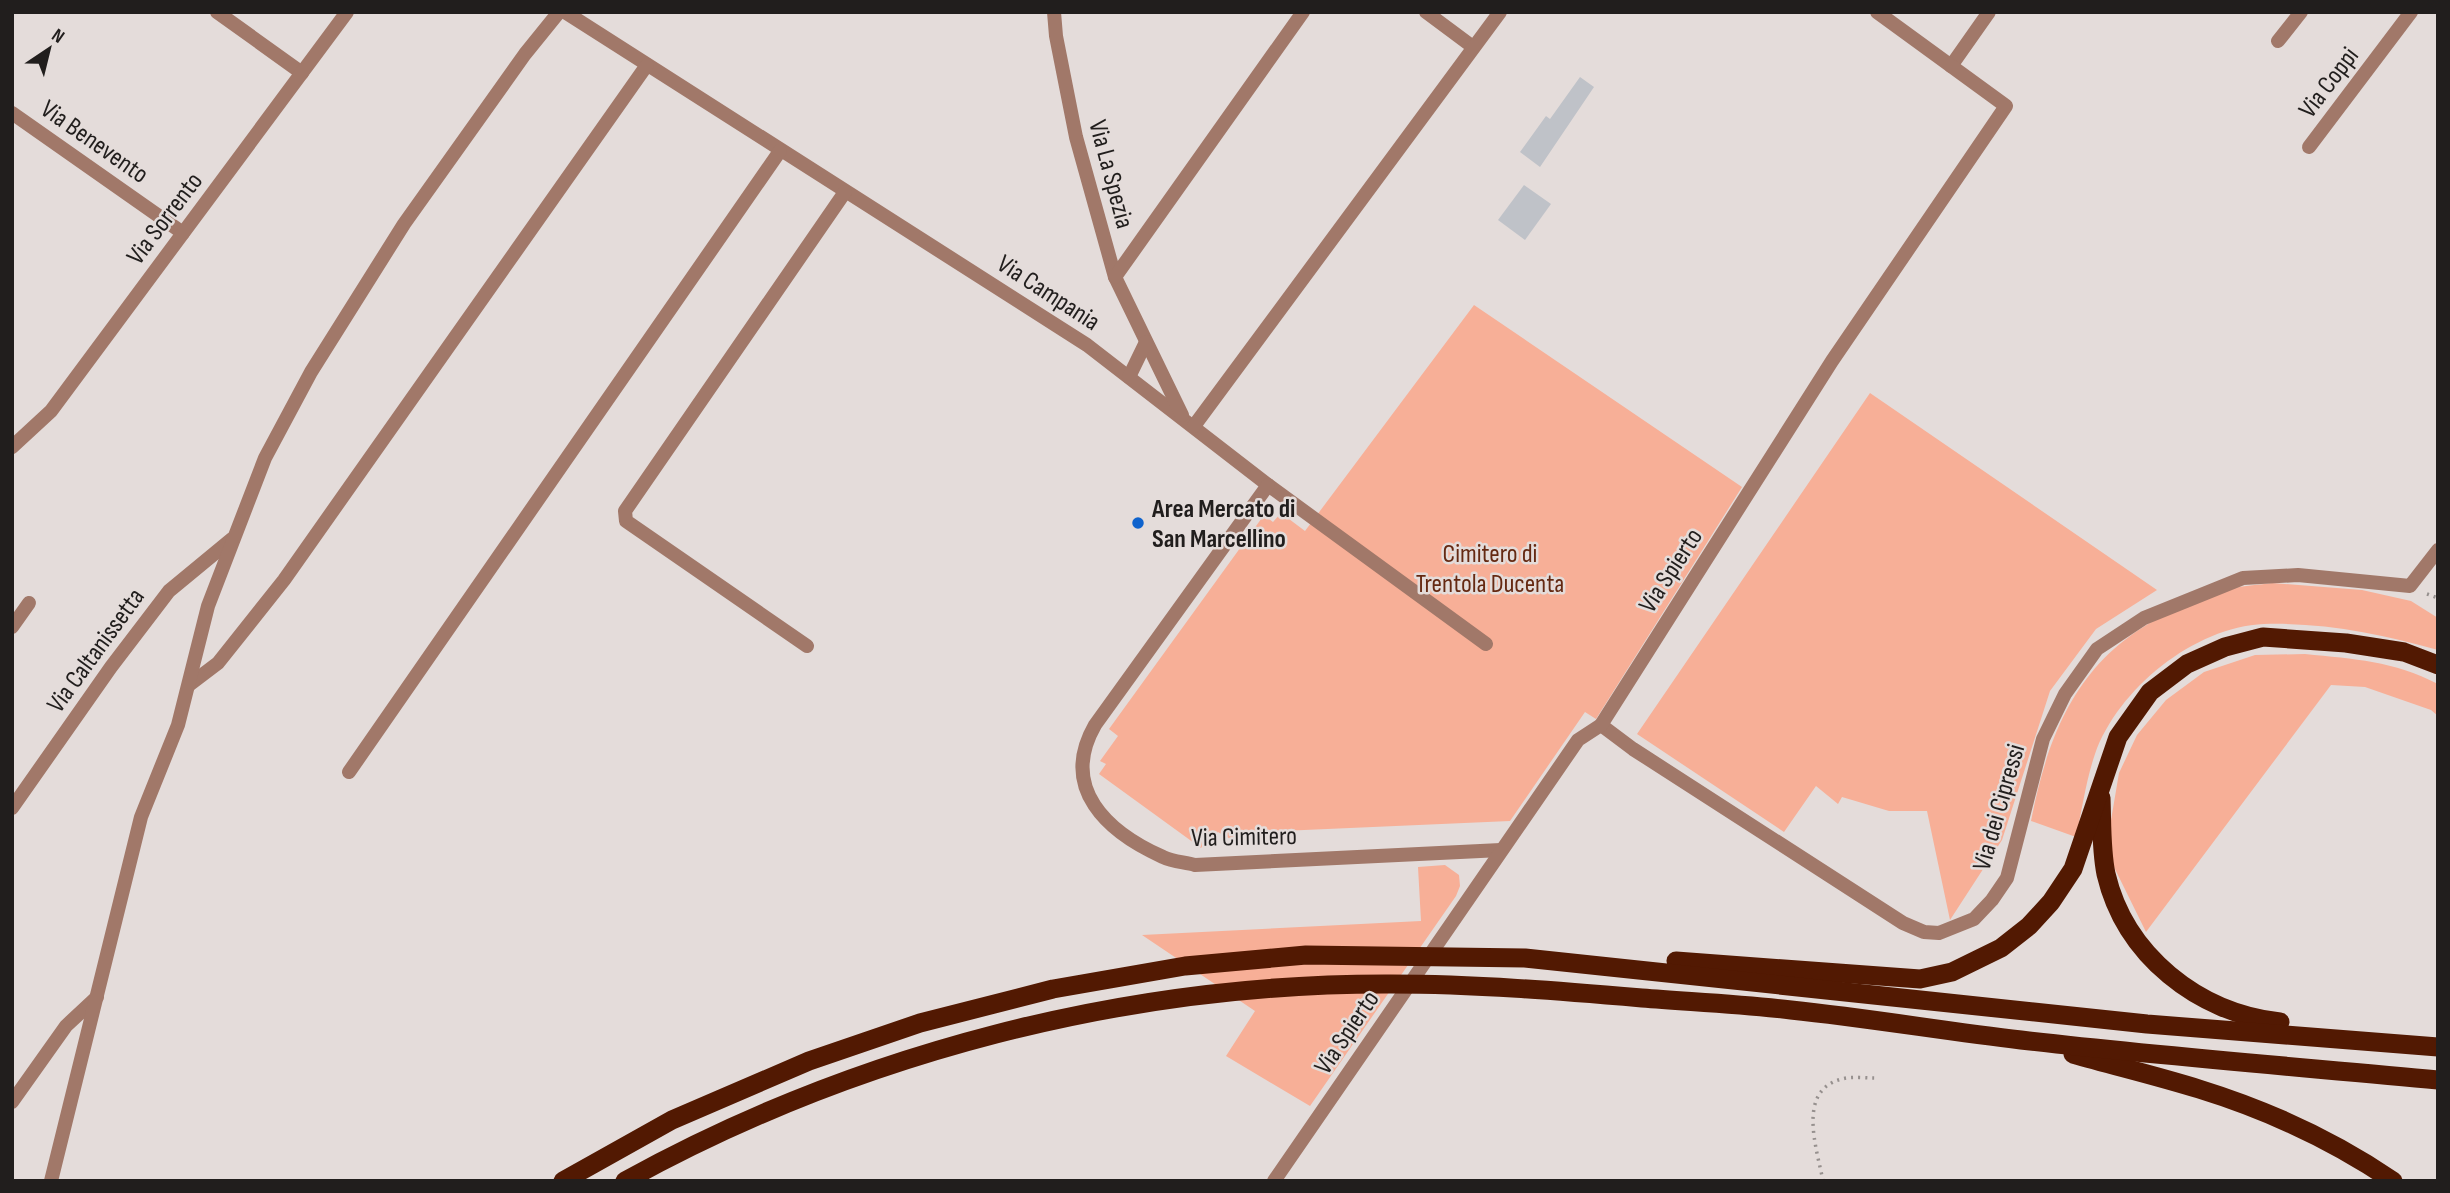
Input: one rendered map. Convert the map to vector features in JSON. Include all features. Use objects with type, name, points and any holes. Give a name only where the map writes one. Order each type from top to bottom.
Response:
[{"type":"highway","points":[[563,1181],[672,1119],[808,1061],[920,1023],[1053,989],[1185,966],[1306,955],[1525,958],[1597,956],[1920,979],[1952,972],[2001,948],[2020,934],[2051,902],[2073,869],[2118,737],[2150,691],[2187,664],[2225,646],[2263,637],[2404,652],[2438,665]]},
{"type":"highway","points":[[2100,785],[2106,872],[2117,908],[2144,951],[2174,980],[2211,1002],[2256,1019],[2438,1038]]},
{"type":"highway","points":[[1525,958],[2147,1024],[2438,1046]]},
{"type":"highway","points":[[625,1181],[661,1161],[787,1102],[908,1060],[1014,1029],[1121,1008],[1254,989],[1392,984],[1563,991],[1790,1010],[2022,1040],[2438,1080]]},
{"type":"highway","points":[[2022,1040],[2213,1094],[2289,1123],[2357,1157],[2393,1181]]},
{"type":"street","points":[[217,12],[302,73]]},
{"type":"street","name":"Via Sorrento","points":[[12,447],[51,411],[347,12]]},
{"type":"street","points":[[51,1181],[141,817],[178,725],[208,606],[265,458],[311,372],[404,224],[525,54],[559,12]]},
{"type":"street","name":"Via Campania","points":[[565,12],[1064,330],[1486,644]]},
{"type":"street","name":"Via La Spezia","points":[[1054,12],[1076,137],[1115,277],[1189,422]]},
{"type":"street","points":[[1115,277],[1303,12]]},
{"type":"street","points":[[1426,12],[1473,47]]},
{"type":"street","points":[[1189,422],[1500,12]]},
{"type":"street","name":"Via Spierto","points":[[1274,1181],[1578,740],[1601,725],[1832,362],[2006,106],[1877,12]]},
{"type":"street","points":[[1951,66],[1989,12]]},
{"type":"street","points":[[2278,41],[2301,12]]},
{"type":"street","name":"Via Coppi","points":[[2309,147],[2411,12]]},
{"type":"street","points":[[189,685],[218,663],[284,580],[647,65]]},
{"type":"street","name":"Via Benevento","points":[[12,113],[183,233]]},
{"type":"street","points":[[349,772],[780,150]]},
{"type":"street","points":[[807,646],[626,521],[625,511],[845,192]]},
{"type":"street","points":[[1129,377],[1146,342]]},
{"type":"street","name":"Via Cimitero","points":[[1269,485],[1085,742],[1081,761],[1082,780],[1089,798],[1100,814],[1131,838],[1165,858],[1195,864],[1501,850]]},
{"type":"street","name":"Via Caltanissetta","points":[[12,808],[111,667],[169,591],[234,537]]},
{"type":"street","name":"Via dei Cipressi","points":[[1601,725],[1633,749],[1903,923],[1924,932],[1939,933],[1974,919],[1992,901],[2007,878],[2043,739],[2065,694],[2097,649],[2144,618],[2243,578],[2298,575],[2410,586],[2438,550]]},
{"type":"street","points":[[12,627],[29,603]]},
{"type":"street","points":[[12,1102],[66,1026],[97,996]]},
{"type":"path","points":[[1823,1181],[1812,1124],[1814,1102],[1824,1088],[1842,1079],[1875,1078]]},
{"type":"green space","name":"Cimitero di Trentola Ducenta","points":[[1474,305],[1742,487],[1596,719],[1585,712],[1510,821],[1237,833],[1232,840],[1218,832],[1212,841],[1208,839],[1201,848],[1099,774],[1106,764],[1100,761],[1118,736],[1109,729],[1264,515],[1273,522],[1281,513],[1305,531]]},
{"type":"green space","points":[[1870,393],[2157,590],[2096,629],[2050,691],[2002,840],[1950,920],[1927,811],[1889,811],[1842,797],[1838,804],[1816,786],[1784,832],[1637,734]]},
{"type":"green space","points":[[2272,583],[2362,590],[2411,601],[2438,618],[2438,650],[2374,634],[2308,625],[2264,624],[2211,636],[2162,666],[2140,685],[2121,707],[2095,754],[2076,837],[2031,821],[2039,784],[2063,717],[2080,688],[2100,663],[2125,640],[2155,620],[2221,591]]},
{"type":"green space","points":[[2305,654],[2389,666],[2421,676],[2438,684],[2438,716],[2431,710],[2365,687],[2331,685],[2146,932],[2113,865],[2109,832],[2119,773],[2137,735],[2166,700],[2204,672],[2255,655]]},
{"type":"green space","points":[[1445,865],[1459,875],[1460,886],[1456,896],[1310,1106],[1226,1056],[1255,1011],[1142,935],[1421,921],[1418,867]]},
{"type":"building","points":[[1580,77],[1594,87],[1540,167],[1520,152],[1546,116],[1550,119]]},
{"type":"building","points":[[1524,185],[1551,204],[1525,240],[1498,220]]},
{"type":"place","name":"Area Mercato di San Marcellino","points":[[1138,523]]}]
